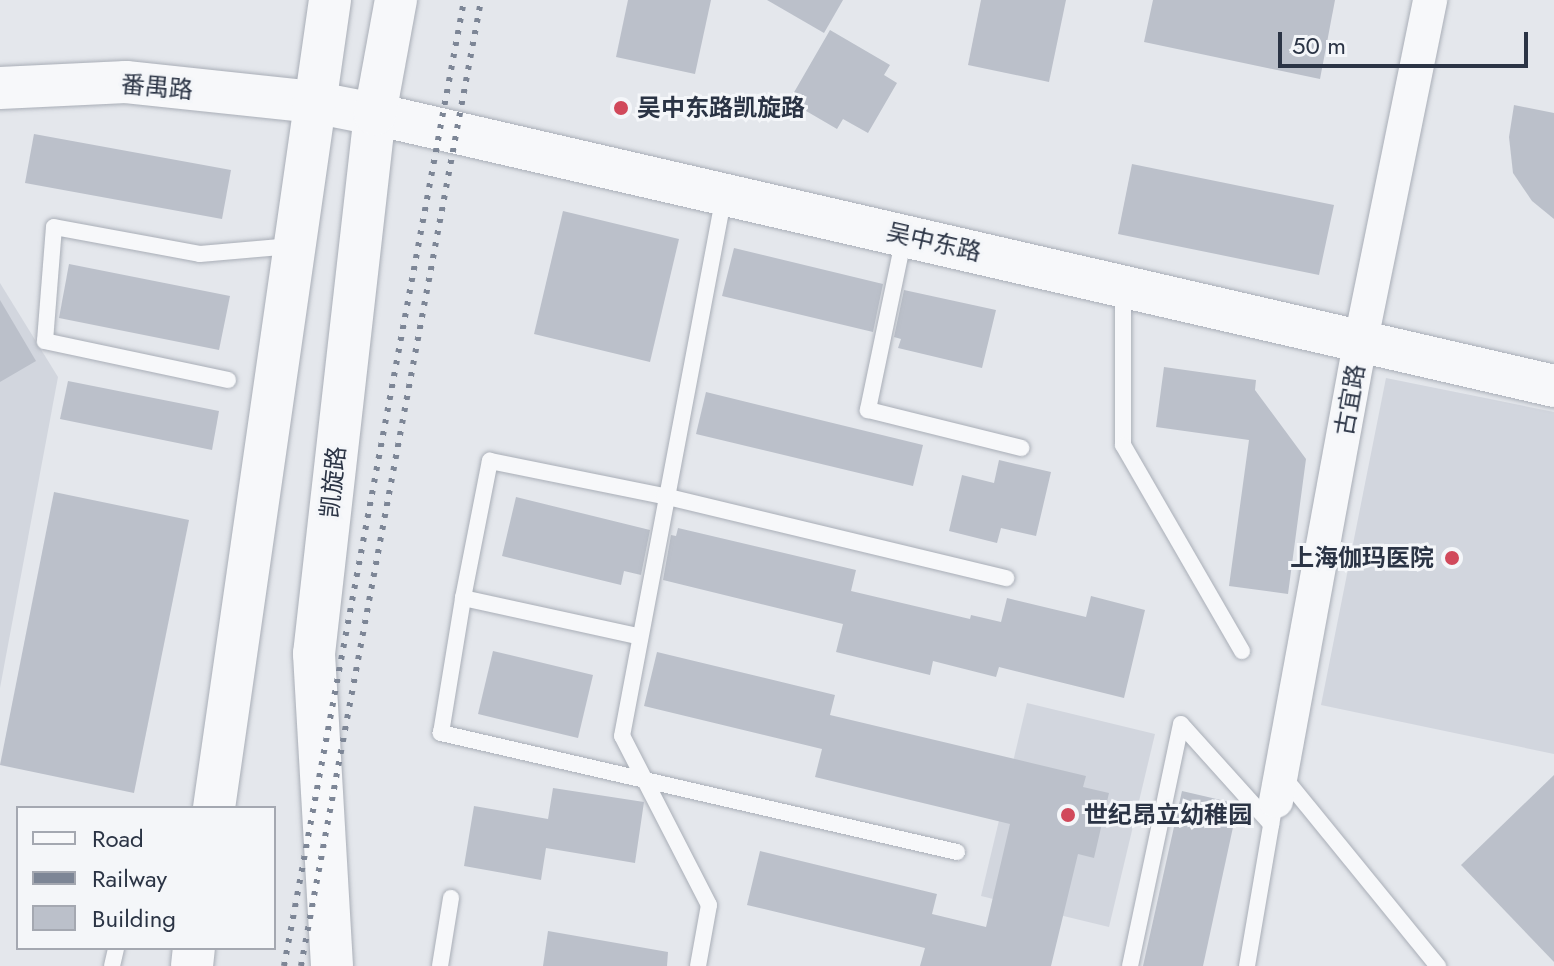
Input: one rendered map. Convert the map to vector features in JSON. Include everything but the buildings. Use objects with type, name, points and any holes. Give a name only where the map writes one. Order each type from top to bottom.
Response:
[{"type":"street","points":[[214,806],[330,0]]},
{"type":"street","name":"凯旋路","points":[[332,966],[314,654],[375,114],[396,0]]},
{"type":"street","name":"古宜路","points":[[1276,799],[1361,340],[1430,0]]},
{"type":"street","name":"番禺路","points":[[0,88],[126,82],[313,102]]},
{"type":"street","name":"吴中东路","points":[[313,102],[724,193],[1554,386]]},
{"type":"lane","points":[[698,966],[709,905],[622,736],[664,496],[724,193]]},
{"type":"lane","points":[[228,380],[45,341],[54,227],[200,254],[293,246]]},
{"type":"lane","points":[[905,235],[868,410],[1021,448]]},
{"type":"lane","points":[[1123,285],[1123,445],[1242,651]]},
{"type":"lane","points":[[957,852],[646,783],[441,733],[463,598],[490,461],[664,496],[1006,578]]},
{"type":"lane","points":[[463,598],[638,636]]},
{"type":"lane","points":[[1130,966],[1181,724],[1276,799],[1438,966]]},
{"type":"lane","points":[[1247,966],[1276,799]]},
{"type":"lane","points":[[440,966],[451,898]]},
{"type":"shaded area","points":[[0,283],[58,377],[0,688]]},
{"type":"shaded area","name":"上海伽玛医院","points":[[1386,378],[1554,412],[1554,754],[1321,705]]},
{"type":"shaded area","name":"世纪昂立幼稚园","points":[[1027,703],[1155,734],[1109,927],[981,896]]},
{"type":"railway","points":[[284,966],[464,0]]},
{"type":"railway","points":[[301,966],[481,0]]},
{"type":"place","name":"吴中东路凯旋路","points":[[621,108]]},
{"type":"place","name":"上海伽玛医院","points":[[1452,558]]},
{"type":"place","name":"世纪昂立幼稚园","points":[[1068,815]]}]
